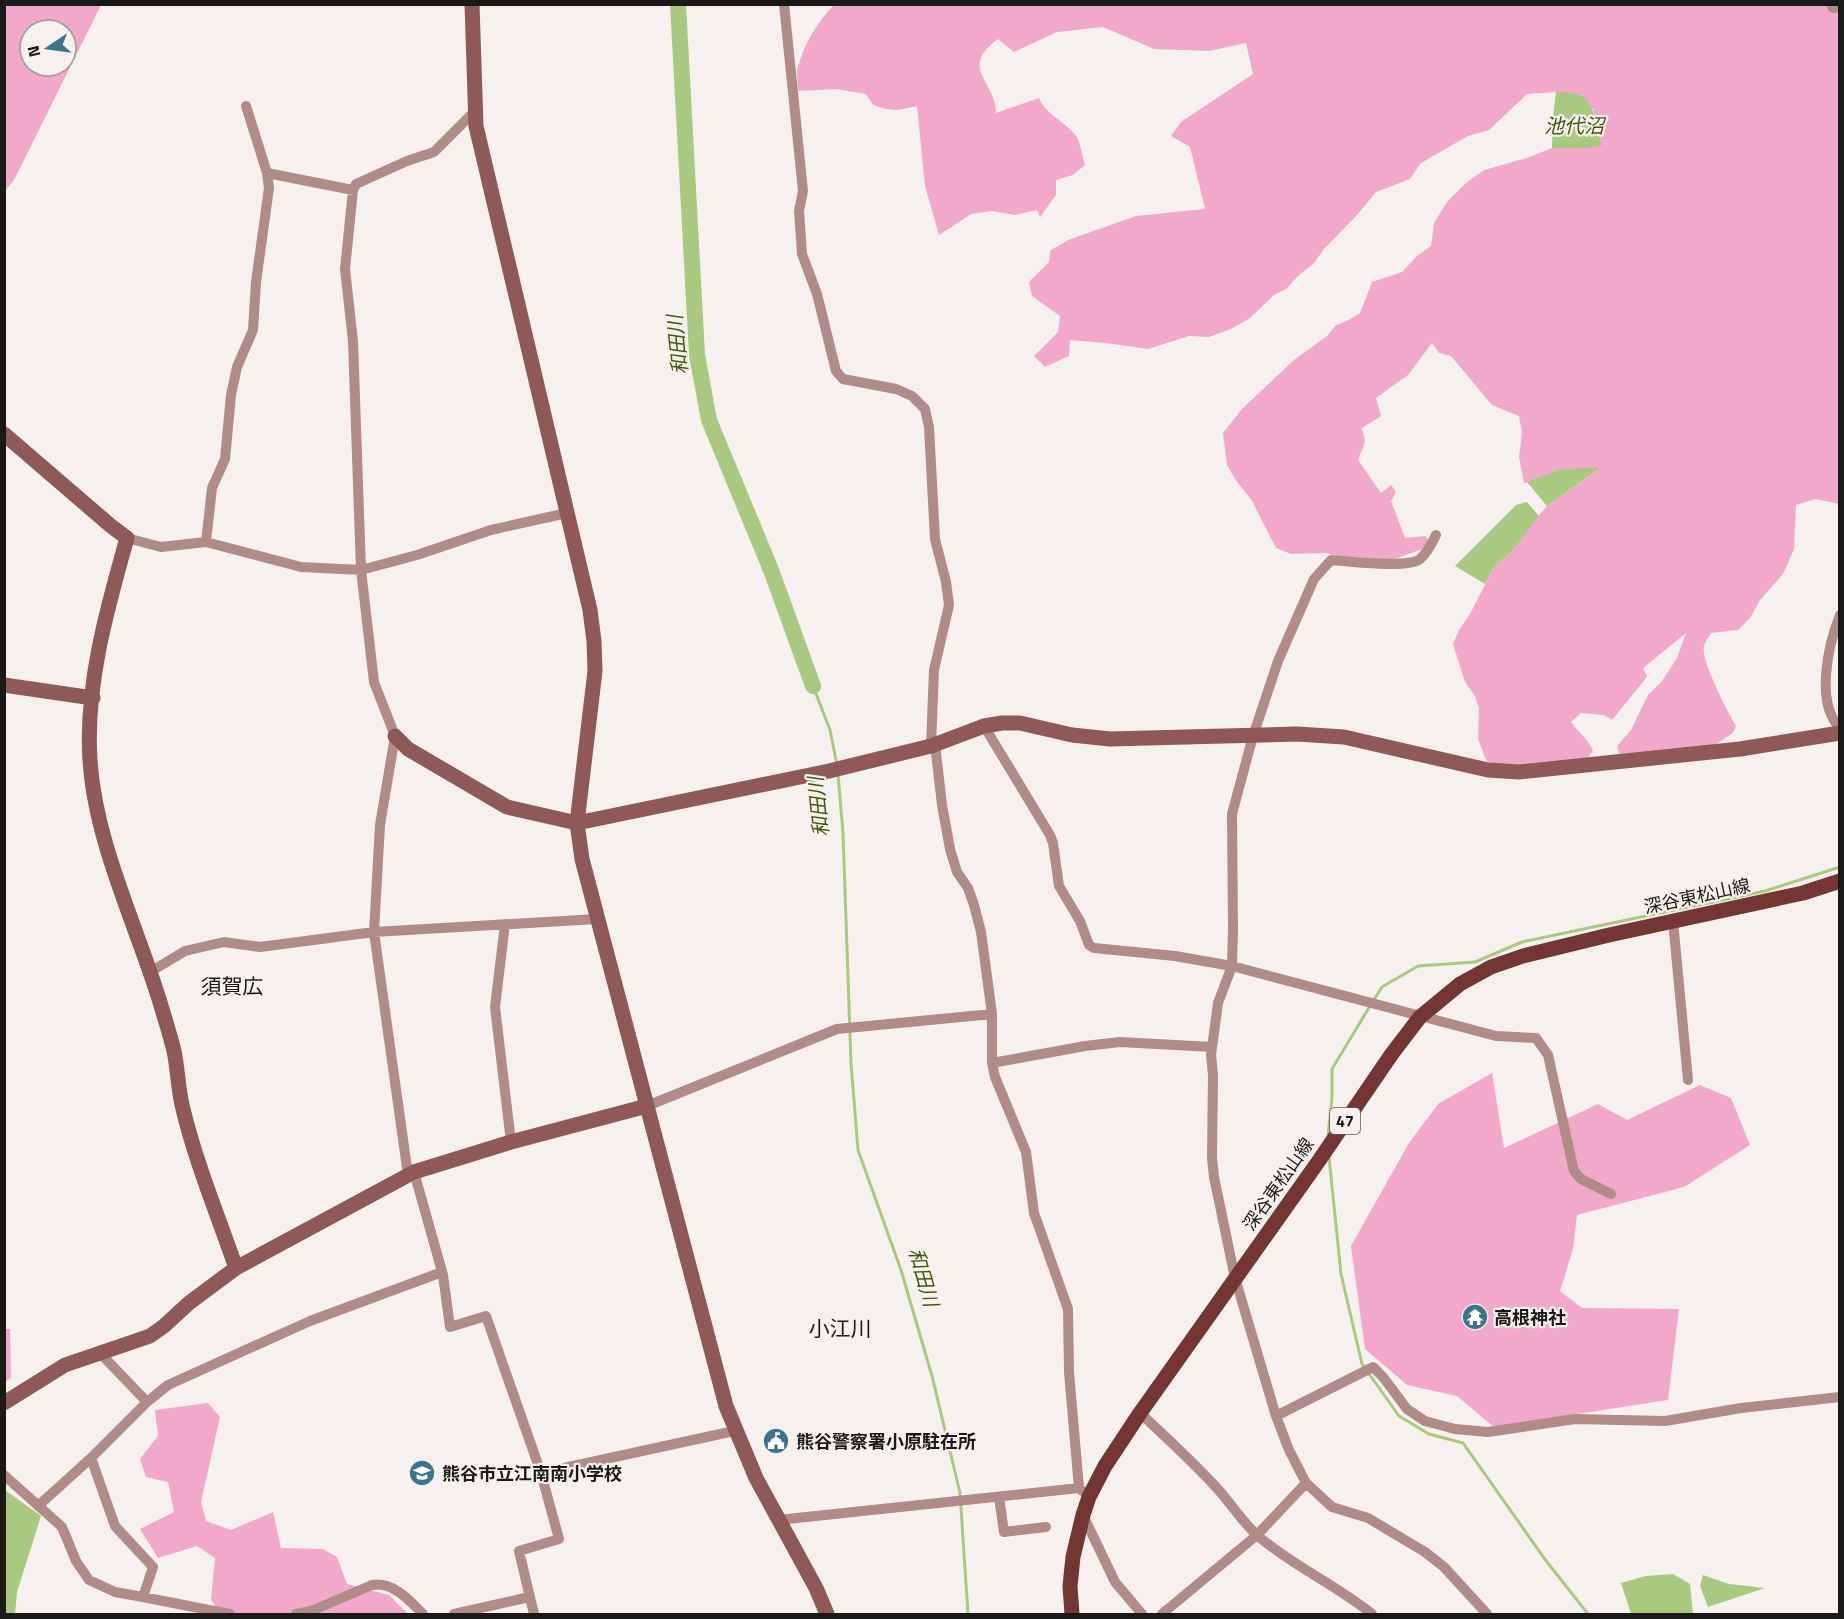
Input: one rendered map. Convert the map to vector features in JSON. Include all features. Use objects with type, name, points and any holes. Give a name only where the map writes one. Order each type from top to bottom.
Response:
[{"type":"main road","name":"深谷東松山線","points":[[1072,1614],[1070,1586],[1073,1557],[1083,1515],[1084,1492],[1105,1466],[1234,1278],[1420,1017],[1460,984],[1491,967],[1523,956],[1803,893],[1839,881]]},
{"type":"street","points":[[472,4],[476,126],[590,610],[594,651],[592,701],[577,823],[582,859],[711,1353],[734,1431],[827,1614]]},
{"type":"street","points":[[778,1520],[999,1497],[1084,1492],[1069,1371],[1068,1309],[1034,1214],[1026,1152],[995,1077],[992,1063],[992,1014],[985,956],[974,904],[968,888],[957,872],[950,849],[933,745],[934,670],[950,605],[935,539],[929,427],[925,409],[912,396],[896,389],[843,379],[836,370],[817,294],[801,254],[799,211],[804,191],[784,4]]},
{"type":"street","points":[[1831,4],[1833,8],[1839,7]]},
{"type":"street","points":[[206,542],[212,488],[225,459],[231,395],[243,351],[252,330],[269,188],[267,173],[246,106]]},
{"type":"street","points":[[475,111],[434,153],[356,184],[353,190],[345,269],[353,340],[361,570],[374,682],[395,736],[408,748],[507,807],[577,823],[829,771],[933,745],[984,726],[1002,723],[1020,723],[1072,735],[1110,740],[1297,734],[1344,737],[1488,770],[1519,772],[1740,749],[1839,730],[1827,702],[1826,678],[1827,657],[1839,615]]},
{"type":"street","points":[[267,173],[353,190]]},
{"type":"street","points":[[4,434],[128,538],[161,547],[206,542],[301,567],[361,570],[417,555],[491,530],[567,513]]},
{"type":"street","points":[[1436,535],[1419,560],[1400,565],[1331,560],[1314,579],[1278,661],[1253,736],[1232,814],[1232,966],[1218,1003],[1212,1047],[1214,1177],[1234,1278],[1276,1416],[1289,1450],[1306,1483],[1332,1507],[1368,1518],[1425,1552],[1444,1567],[1487,1614]]},
{"type":"street","points":[[128,538],[107,611],[90,717],[93,792],[100,826],[150,972],[174,1052],[183,1110],[236,1268]]},
{"type":"street","points":[[4,685],[93,698]]},
{"type":"street","points":[[984,726],[1050,835],[1059,886],[1080,921],[1089,945],[1094,948],[1175,956],[1232,966],[1496,1036],[1536,1038],[1548,1055],[1574,1171],[1581,1179],[1611,1194]]},
{"type":"street","points":[[395,736],[380,825],[374,932],[411,1173],[442,1272],[450,1327],[486,1316],[541,1473],[559,1539],[519,1551],[534,1614]]},
{"type":"street","points":[[150,972],[185,951],[224,942],[260,947],[374,932],[597,919]]},
{"type":"street","points":[[1673,921],[1688,1080]]},
{"type":"street","points":[[505,924],[495,1007],[511,1142]]},
{"type":"street","points":[[4,1403],[65,1365],[150,1336],[203,1291],[236,1268],[411,1173],[511,1142],[646,1107],[837,1029],[992,1014]]},
{"type":"street","points":[[992,1063],[1120,1042],[1212,1047]]},
{"type":"street","points":[[38,1506],[91,1458],[147,1402],[168,1385],[300,1326],[442,1272]]},
{"type":"street","points":[[100,1353],[147,1402]]},
{"type":"street","points":[[1276,1416],[1373,1368],[1383,1377],[1407,1409],[1425,1421],[1455,1429],[1488,1432],[1575,1419],[1665,1422],[1741,1408],[1839,1397]]},
{"type":"street","points":[[1140,1413],[1218,1488],[1257,1535],[1372,1614]]},
{"type":"street","points":[[541,1473],[734,1431]]},
{"type":"street","points":[[91,1458],[116,1526],[153,1567],[143,1597]]},
{"type":"street","points":[[4,1475],[62,1527],[76,1560],[89,1580],[115,1592],[209,1612],[230,1614]]},
{"type":"street","points":[[1162,1614],[1257,1535],[1306,1483]]},
{"type":"street","points":[[999,1497],[1004,1532],[1046,1527]]},
{"type":"street","points":[[1083,1515],[1115,1582],[1142,1614]]},
{"type":"street","points":[[296,1614],[311,1611],[372,1585],[380,1584],[409,1599],[423,1614]]},
{"type":"street","points":[[454,1614],[529,1597]]},
{"type":"shaded area","points":[[5,4],[101,5],[78,51],[78,18],[18,18],[18,78],[65,78],[14,180],[5,191]]},
{"type":"shaded area","points":[[834,5],[1839,5],[1839,504],[1816,499],[1796,505],[1794,549],[1783,574],[1760,600],[1750,618],[1738,630],[1711,633],[1705,643],[1704,653],[1710,674],[1736,726],[1733,733],[1716,744],[1625,759],[1619,753],[1617,746],[1631,730],[1648,695],[1662,681],[1677,658],[1686,633],[1643,668],[1647,677],[1612,720],[1604,715],[1581,713],[1571,722],[1593,750],[1585,760],[1575,764],[1551,767],[1522,767],[1487,762],[1478,739],[1479,708],[1475,696],[1465,682],[1453,644],[1494,567],[1512,551],[1547,506],[1599,469],[1524,483],[1519,457],[1522,432],[1519,416],[1492,405],[1451,356],[1439,353],[1432,343],[1408,375],[1376,398],[1381,416],[1362,428],[1365,442],[1358,460],[1381,493],[1391,485],[1396,492],[1391,501],[1405,538],[1425,536],[1429,540],[1425,548],[1373,567],[1326,553],[1291,554],[1276,548],[1252,501],[1227,465],[1223,433],[1242,409],[1294,360],[1327,336],[1336,325],[1360,313],[1372,282],[1402,272],[1417,256],[1431,246],[1434,223],[1447,202],[1466,183],[1484,170],[1527,158],[1552,148],[1585,148],[1596,132],[1593,109],[1580,95],[1556,92],[1527,94],[1489,130],[1468,136],[1421,163],[1410,179],[1376,192],[1314,263],[1286,289],[1274,295],[1250,318],[1231,329],[1209,337],[1189,336],[1148,349],[1070,340],[1069,356],[1045,367],[1034,356],[1058,332],[1060,316],[1032,296],[1029,282],[1049,262],[1050,251],[1068,240],[1136,216],[1205,209],[1190,147],[1171,136],[1181,122],[1253,74],[1246,43],[1209,51],[1154,49],[1103,27],[1057,32],[1014,52],[998,39],[986,49],[981,58],[980,67],[991,92],[996,113],[1039,98],[1046,109],[1076,136],[1085,165],[1073,175],[1056,180],[1056,195],[1040,217],[1037,210],[1015,215],[992,211],[971,214],[939,235],[925,186],[917,106],[897,110],[886,109],[873,105],[866,94],[836,89],[798,91],[797,70],[804,50],[822,18]]},
{"type":"shaded area","points":[[1492,1073],[1504,1148],[1598,1104],[1627,1120],[1700,1085],[1731,1098],[1750,1145],[1684,1187],[1577,1215],[1573,1249],[1560,1291],[1582,1308],[1679,1309],[1668,1400],[1494,1427],[1457,1396],[1407,1385],[1365,1349],[1351,1246],[1409,1143],[1438,1104]]},
{"type":"shaded area","points":[[5,1329],[10,1329],[11,1378],[5,1382]]},
{"type":"shaded area","points":[[208,1403],[220,1417],[201,1502],[206,1521],[231,1530],[273,1512],[281,1548],[323,1549],[337,1557],[347,1584],[389,1595],[408,1614],[221,1614],[211,1600],[215,1558],[197,1546],[158,1558],[140,1529],[174,1512],[168,1482],[146,1477],[140,1459],[158,1436],[155,1410]]},
{"type":"water","name":"池代沼","points":[[1556,92],[1575,93],[1586,99],[1593,111],[1602,146],[1552,148]]},
{"type":"water","points":[[1600,468],[1547,506],[1527,482],[1560,469]]},
{"type":"water","points":[[1527,502],[1539,516],[1512,551],[1494,567],[1485,584],[1455,566],[1516,505]]},
{"type":"water","points":[[5,1490],[41,1516],[17,1592],[15,1614],[5,1614]]},
{"type":"water","points":[[1673,1574],[1690,1584],[1693,1614],[1631,1614],[1621,1583],[1646,1576]]},
{"type":"water","points":[[1703,1575],[1729,1584],[1765,1588],[1708,1607],[1700,1586]]},
{"type":"waterway","name":"和田川","points":[[678,4],[697,355],[709,420],[771,570],[813,686]]},
{"type":"waterway","name":"和田川","points":[[813,686],[830,730],[837,765]]},
{"type":"waterway","name":"和田川","points":[[838,774],[843,833],[851,1063],[858,1150],[901,1270],[932,1376],[960,1493],[968,1614]]},
{"type":"waterway","points":[[1373,1001],[1382,987],[1418,966],[1475,962],[1522,942],[1765,891],[1840,867]]},
{"type":"waterway","points":[[1328,1136],[1332,1069],[1370,1006]]},
{"type":"waterway","points":[[1329,1157],[1341,1274],[1362,1364],[1399,1416],[1429,1434],[1463,1443],[1544,1558],[1588,1614]]},
{"type":"place","name":"高根神社","points":[[1475,1317]]},
{"type":"place","name":"熊谷警察署小原駐在所","points":[[776,1441]]},
{"type":"place","name":"熊谷市立江南南小学校","points":[[422,1473]]},
{"type":"district","name":"須賀広","points":[[232,986]]},
{"type":"district","name":"小江川","points":[[840,1328]]}]
